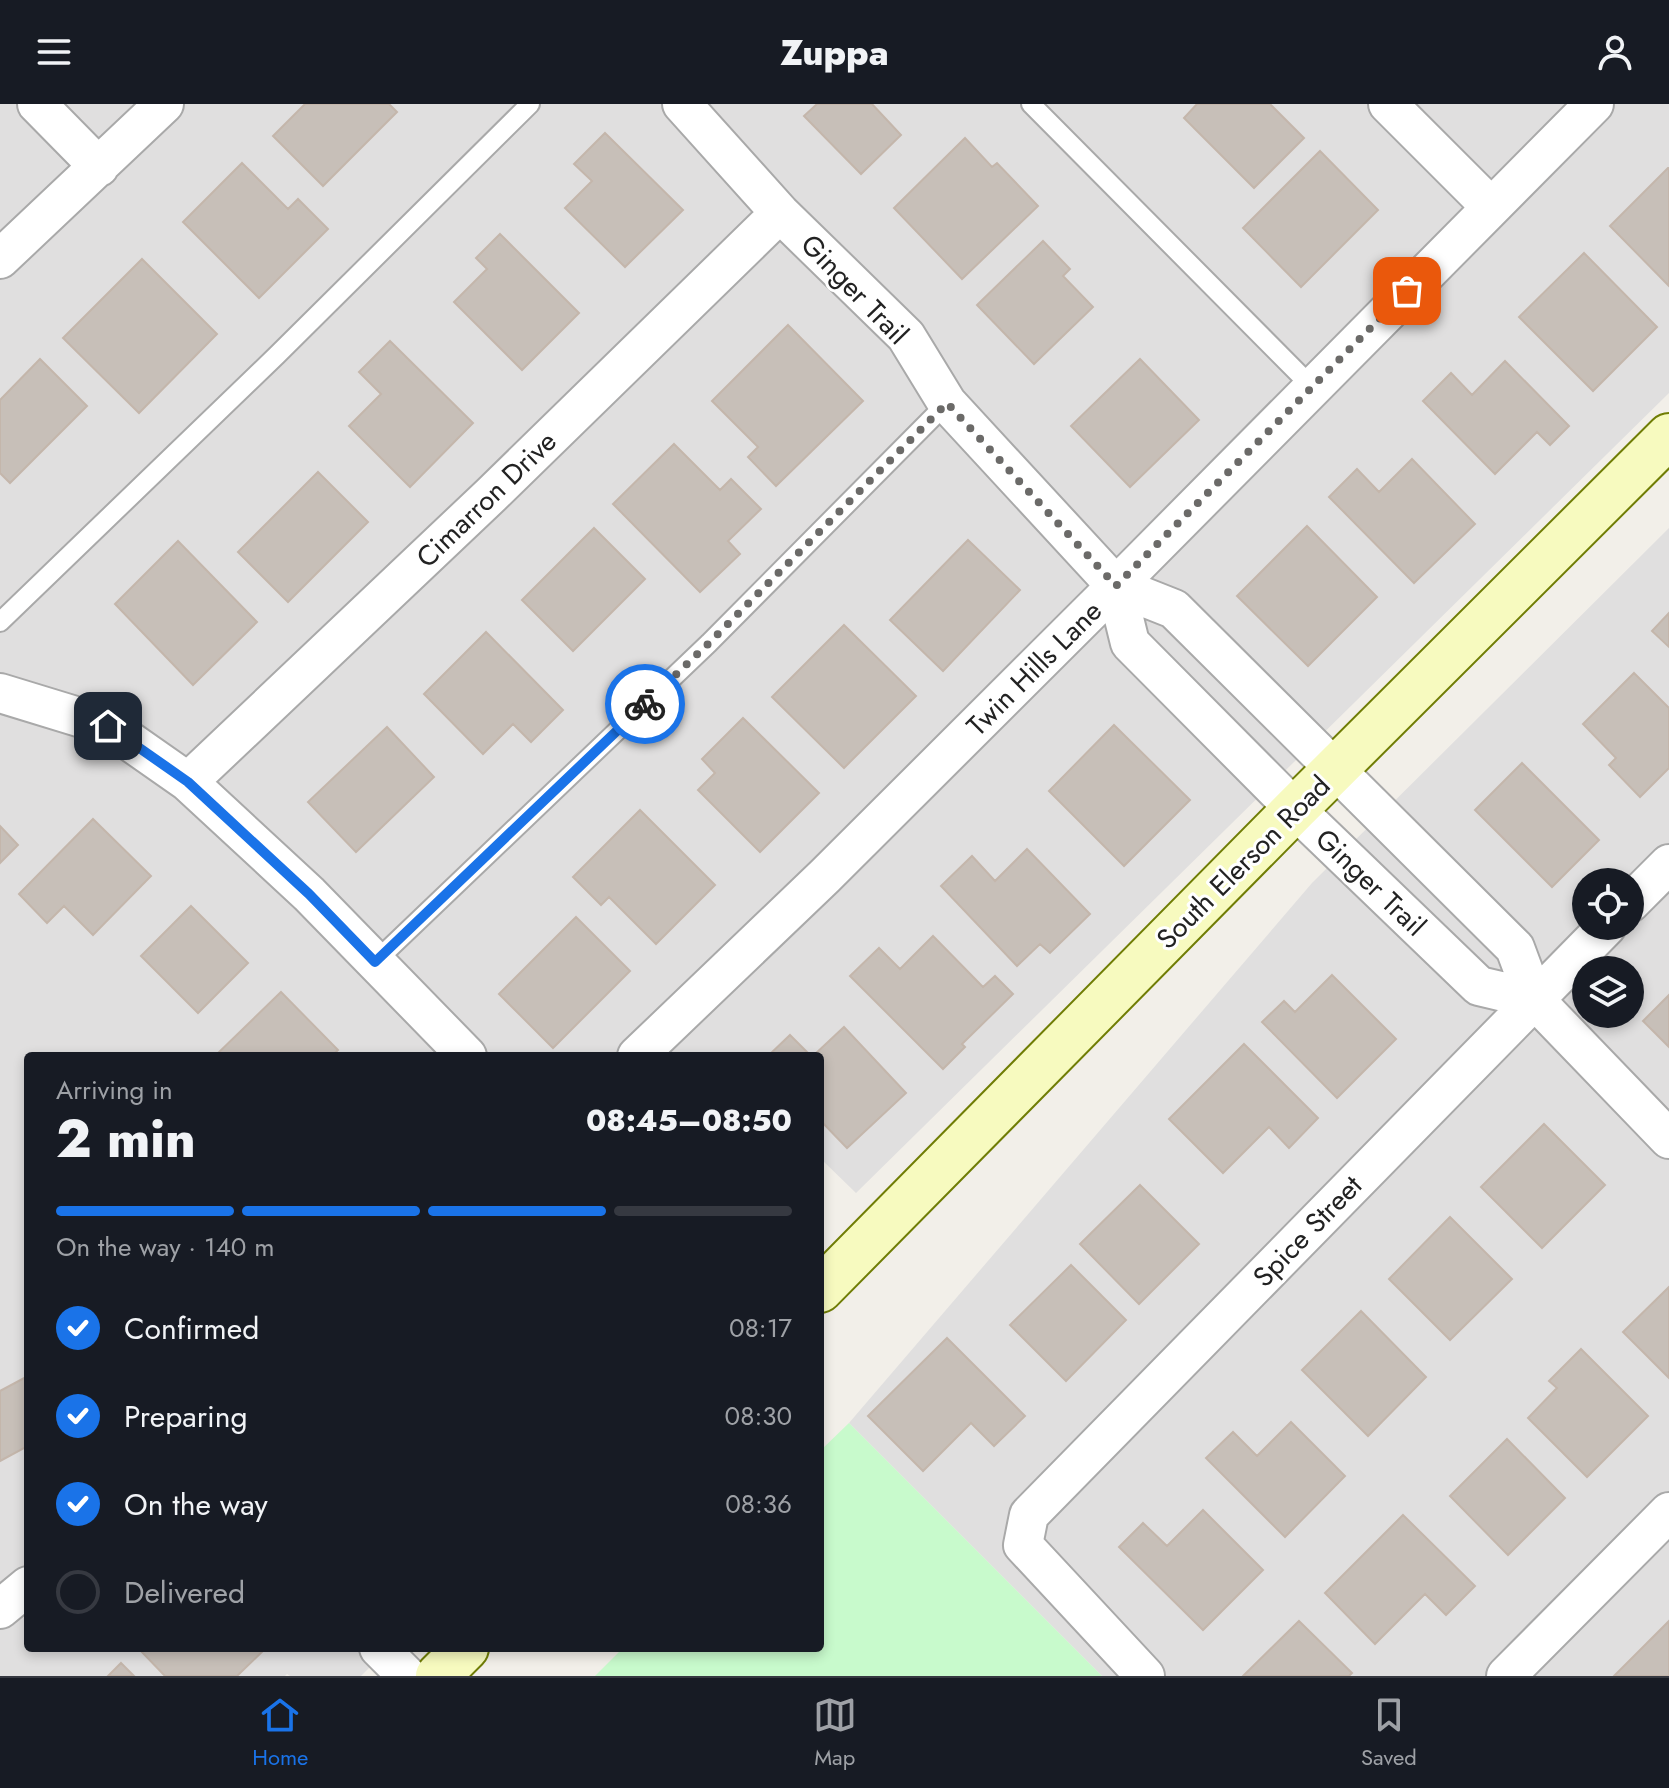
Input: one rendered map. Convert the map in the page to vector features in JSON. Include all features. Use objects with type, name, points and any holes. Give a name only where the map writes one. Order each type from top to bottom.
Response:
[{"type":"street","points":[[37,104],[99,167]]},
{"type":"street","points":[[0,259],[164,104]]},
{"type":"street","name":"Ginger Trail","points":[[682,104],[780,213],[906,336],[947,403],[1116,586],[1174,609],[1515,948],[1534,999],[1669,1139]]},
{"type":"street","points":[[1388,104],[1491,207]]},
{"type":"street","name":"Twin Hills Lane","points":[[641,1052],[825,876],[1594,104]]},
{"type":"street","name":"Cimarron Drive","points":[[188,782],[480,506],[780,213]]},
{"type":"street","name":"South Elerson Road","points":[[824,1286],[1669,436]]},
{"type":"street","name":"Ginger Trail","points":[[1116,586],[1130,643],[1295,809],[1479,986],[1534,999]]},
{"type":"street","points":[[0,693],[108,726],[188,782],[309,894],[463,1052]]},
{"type":"street","points":[[1644,889],[1669,864]]},
{"type":"street","name":"Spice Street","points":[[1145,1676],[1023,1545],[1029,1515],[1593,940]]},
{"type":"street","points":[[1506,1676],[1669,1512]]},
{"type":"street","points":[[0,1609],[24,1589]]},
{"type":"street","points":[[383,1652],[407,1676]]},
{"type":"street","points":[[438,1676],[462,1652]]},
{"type":"lane","points":[[0,622],[277,355],[530,104]]},
{"type":"lane","points":[[1031,104],[1312,387]]},
{"type":"lane","points":[[375,962],[709,643],[947,403]]},
{"type":"shaded area","points":[[0,104],[1669,104],[1669,393],[856,1193],[824,1162],[824,1052],[24,1052],[24,1652],[385,1652],[361,1676],[0,1676]]},
{"type":"shaded area","points":[[1669,528],[1669,1676],[1102,1676],[849,1423],[1312,883]]},
{"type":"green space","points":[[849,1423],[1102,1676],[595,1676],[619,1652],[824,1652],[824,1447]]},
{"type":"building","points":[[305,104],[389,104],[397,112],[323,186],[273,136]]},
{"type":"building","points":[[817,104],[872,104],[901,135],[861,174],[804,116]]},
{"type":"building","points":[[1197,104],[1270,104],[1304,138],[1254,188],[1184,118]]},
{"type":"building","points":[[605,133],[683,210],[625,267],[565,208],[592,181],[574,164]]},
{"type":"building","points":[[965,138],[992,167],[997,163],[1038,206],[962,279],[894,208]]},
{"type":"building","points":[[1320,151],[1378,210],[1301,287],[1243,228]]},
{"type":"building","points":[[242,163],[288,209],[298,199],[328,229],[259,298],[183,222]]},
{"type":"building","points":[[1669,168],[1669,286],[1610,226]]},
{"type":"building","points":[[500,234],[579,313],[522,370],[454,302],[487,269],[476,258]]},
{"type":"building","points":[[1043,241],[1070,269],[1063,276],[1093,307],[1034,364],[977,305]]},
{"type":"building","points":[[1584,253],[1657,327],[1593,391],[1519,317]]},
{"type":"building","points":[[142,259],[217,334],[139,413],[63,338]]},
{"type":"building","points":[[788,325],[863,401],[776,486],[748,457],[758,447],[712,401]]},
{"type":"building","points":[[390,341],[473,423],[410,487],[349,426],[381,394],[359,372]]},
{"type":"building","points":[[40,359],[87,406],[10,483],[0,473],[0,400]]},
{"type":"building","points":[[1140,359],[1199,420],[1130,487],[1071,426]]},
{"type":"building","points":[[1505,361],[1569,426],[1550,445],[1537,432],[1495,474],[1423,401],[1451,373],[1472,395]]},
{"type":"building","points":[[674,444],[720,490],[731,479],[761,509],[728,541],[740,554],[700,592],[613,504]]},
{"type":"building","points":[[1412,459],[1475,524],[1414,583],[1329,497],[1357,469],[1379,492]]},
{"type":"building","points":[[318,472],[368,522],[288,602],[238,552]]},
{"type":"building","points":[[1307,526],[1377,597],[1308,666],[1237,596]]},
{"type":"building","points":[[594,528],[645,579],[573,651],[522,600]]},
{"type":"building","points":[[968,540],[1020,590],[943,671],[890,620]]},
{"type":"building","points":[[178,541],[257,622],[193,685],[115,604]]},
{"type":"building","points":[[1669,613],[1669,647],[1652,631]]},
{"type":"building","points":[[844,625],[916,696],[844,768],[772,697]]},
{"type":"building","points":[[486,632],[563,710],[531,742],[513,724],[483,754],[424,694]]},
{"type":"building","points":[[1634,673],[1669,708],[1669,768],[1640,797],[1609,765],[1616,758],[1583,724]]},
{"type":"building","points":[[743,718],[819,793],[760,852],[698,790],[715,773],[702,759]]},
{"type":"building","points":[[1114,725],[1190,800],[1124,866],[1049,791]]},
{"type":"building","points":[[387,727],[434,777],[356,852],[308,802]]},
{"type":"building","points":[[1522,763],[1599,840],[1552,887],[1475,810]]},
{"type":"building","points":[[640,810],[715,885],[656,944],[609,897],[601,905],[573,877]]},
{"type":"building","points":[[93,819],[151,876],[93,935],[64,906],[47,923],[19,894]]},
{"type":"building","points":[[0,826],[18,845],[0,863]]},
{"type":"building","points":[[1027,849],[1090,914],[1050,953],[1040,944],[1017,966],[941,886],[972,856],[995,881]]},
{"type":"building","points":[[191,906],[248,963],[198,1013],[141,956]]},
{"type":"building","points":[[576,917],[630,971],[553,1048],[499,994]]},
{"type":"building","points":[[933,936],[983,987],[995,976],[1013,994],[962,1044],[965,1047],[943,1069],[850,976],[879,948],[900,969]]},
{"type":"building","points":[[1332,975],[1396,1039],[1337,1098],[1262,1022],[1284,1001],[1295,1012]]},
{"type":"building","points":[[281,992],[338,1050],[336,1052],[219,1052]]},
{"type":"building","points":[[1669,995],[1669,1047],[1644,1022]]},
{"type":"building","points":[[844,1027],[906,1093],[847,1148],[824,1124],[824,1052],[817,1052]]},
{"type":"building","points":[[790,1035],[807,1052],[772,1052]]},
{"type":"building","points":[[1244,1044],[1318,1118],[1289,1148],[1269,1127],[1223,1173],[1169,1119]]},
{"type":"building","points":[[1544,1124],[1605,1185],[1542,1248],[1481,1187]]},
{"type":"building","points":[[1140,1185],[1199,1244],[1139,1304],[1080,1244]]},
{"type":"building","points":[[1450,1217],[1512,1279],[1450,1340],[1389,1279]]},
{"type":"building","points":[[1071,1265],[1126,1320],[1066,1381],[1010,1325]]},
{"type":"building","points":[[1669,1287],[1669,1378],[1623,1332]]},
{"type":"building","points":[[1361,1311],[1426,1377],[1368,1436],[1302,1370]]},
{"type":"building","points":[[947,1338],[1025,1416],[994,1446],[971,1423],[923,1471],[868,1416]]},
{"type":"building","points":[[1581,1349],[1648,1416],[1587,1477],[1528,1418],[1557,1388],[1549,1381]]},
{"type":"building","points":[[24,1378],[24,1448],[0,1461],[0,1391]]},
{"type":"building","points":[[1291,1422],[1345,1476],[1285,1537],[1206,1458],[1233,1432],[1257,1456]]},
{"type":"building","points":[[1507,1439],[1565,1498],[1508,1555],[1450,1496]]},
{"type":"building","points":[[1203,1510],[1263,1570],[1203,1630],[1119,1547],[1143,1523],[1167,1546]]},
{"type":"building","points":[[1403,1515],[1475,1586],[1446,1615],[1425,1594],[1375,1644],[1325,1593]]},
{"type":"building","points":[[1299,1621],[1352,1673],[1349,1676],[1243,1676]]},
{"type":"building","points":[[1669,1621],[1669,1676],[1614,1676]]},
{"type":"building","points":[[142,1652],[262,1652],[237,1676],[165,1676]]},
{"type":"building","points":[[121,1663],[134,1676],[108,1676]]},
{"type":"way so far","points":[[645,704],[947,403],[1116,586],[1407,291]]},
{"type":"route","points":[[108,726],[188,782],[309,894],[375,962],[645,704]]}]
